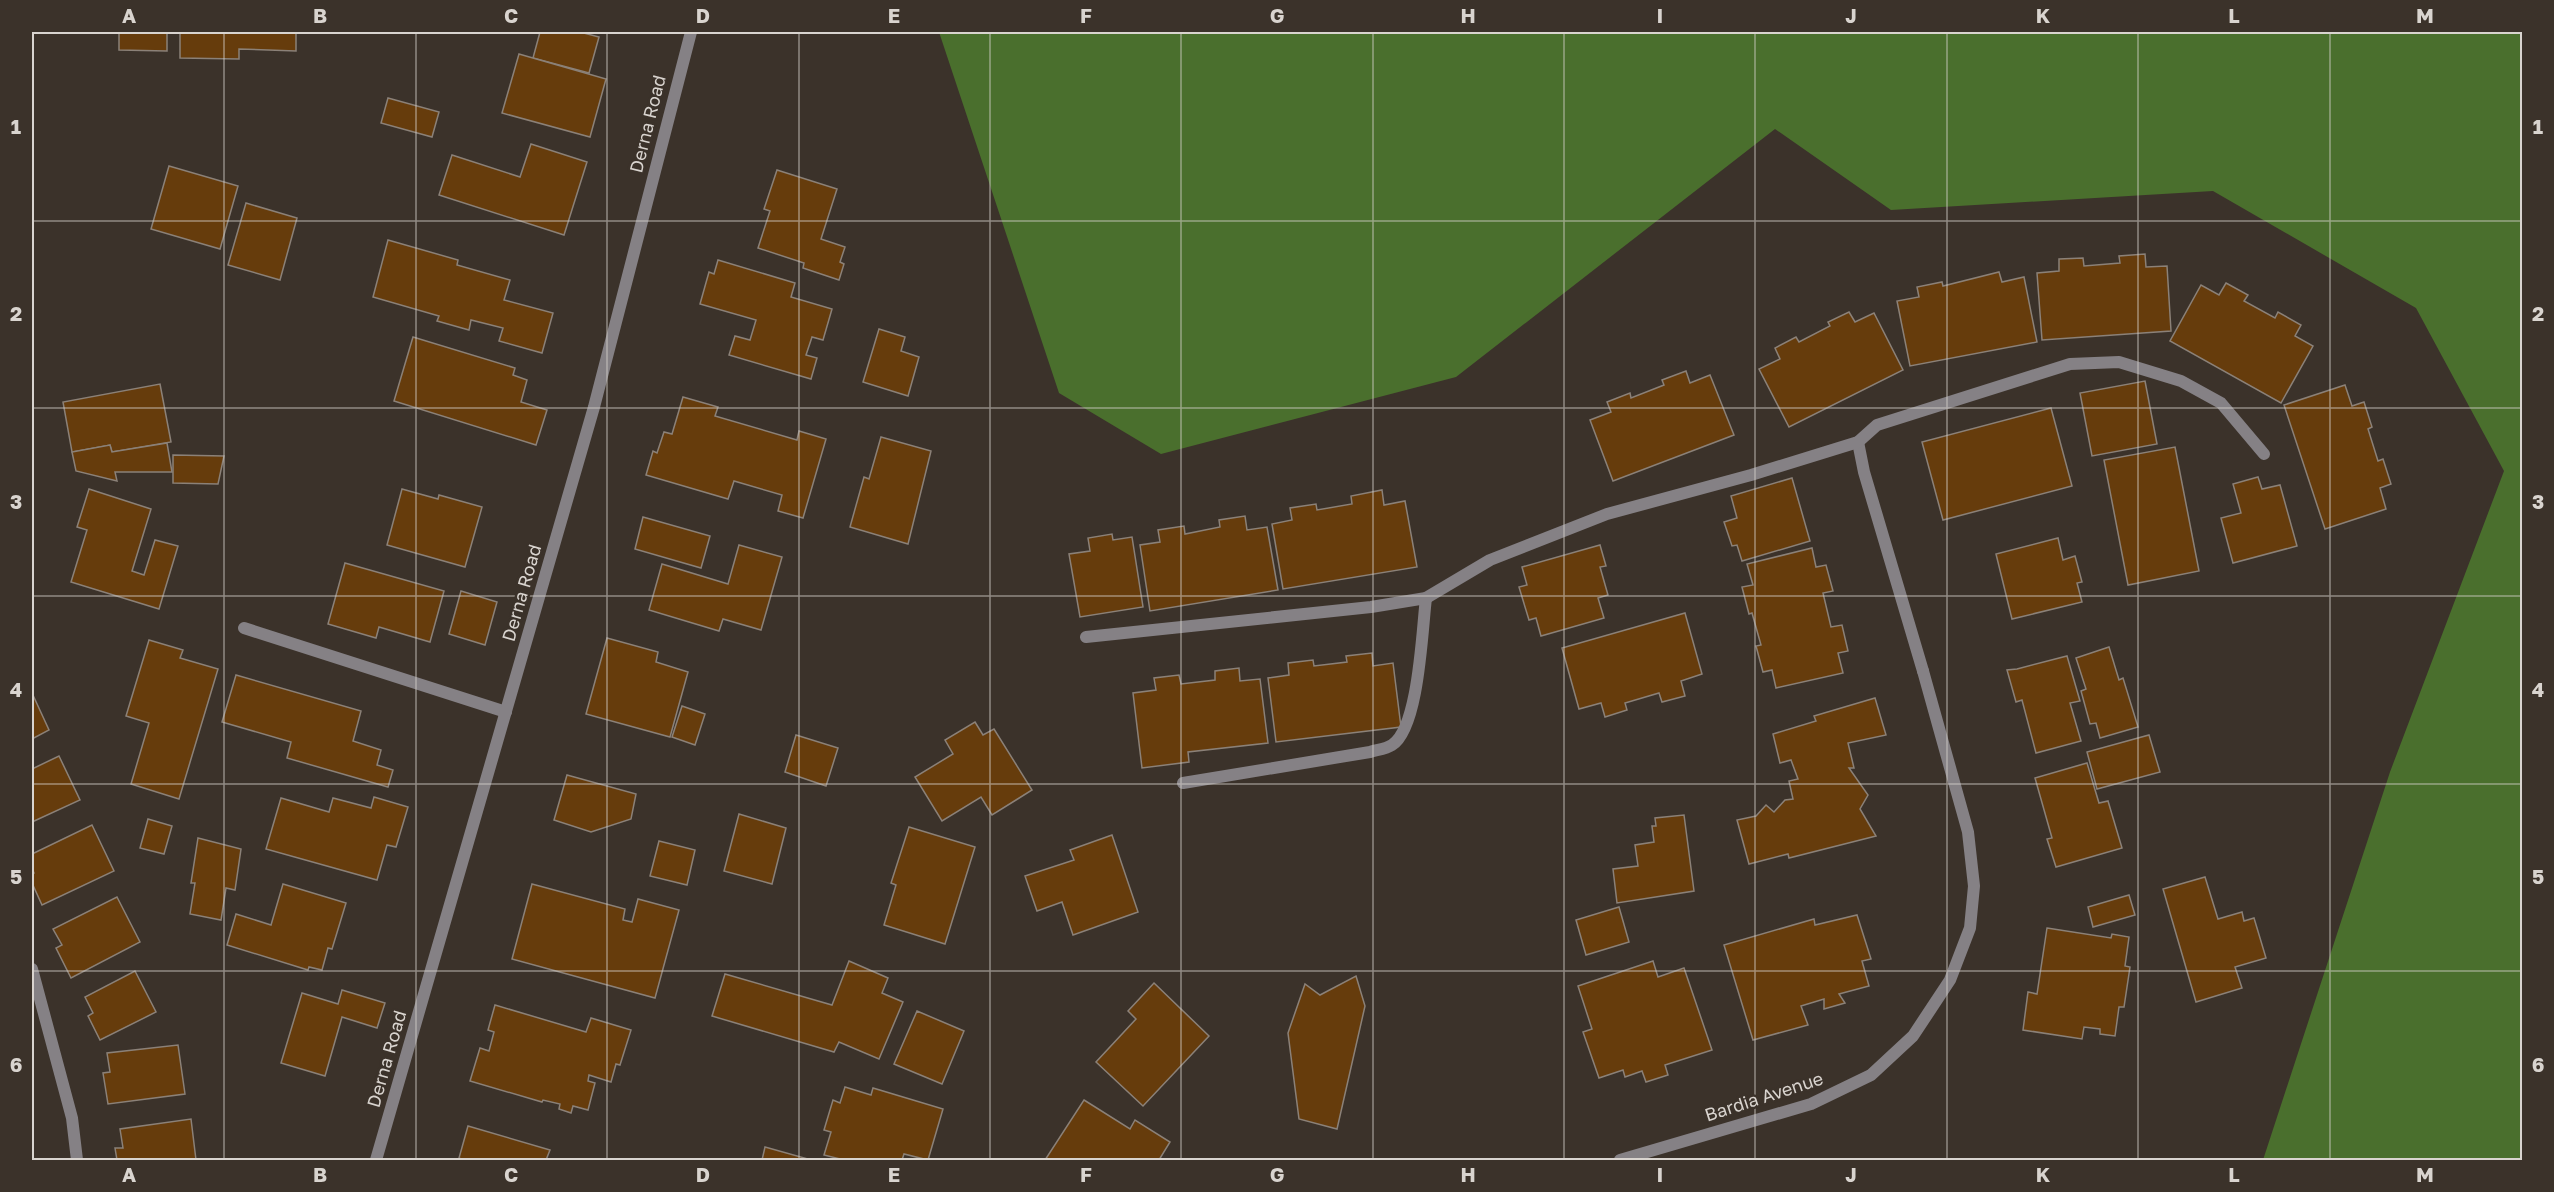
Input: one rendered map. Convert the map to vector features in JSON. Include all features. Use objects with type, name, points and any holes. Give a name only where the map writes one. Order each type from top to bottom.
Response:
[{"type":"street","name":"Derna Road","points":[[376,1161],[594,407],[691,32]]},
{"type":"street","points":[[1086,637],[1371,607],[1426,598],[1490,560],[1607,514],[1751,476],[1858,442],[1877,425],[2070,364],[2119,362],[2181,381],[2221,403],[2264,454]]},
{"type":"street","name":"Bardia Avenue","points":[[1620,1161],[1811,1104],[1871,1075],[1913,1036],[1950,980],[1970,928],[1974,886],[1968,832],[1864,472],[1858,442]]},
{"type":"street","points":[[1183,783],[1370,752],[1392,745],[1402,734],[1414,704],[1426,598]]},
{"type":"street","points":[[244,628],[506,712]]},
{"type":"street","points":[[32,969],[72,1118],[77,1161]]},
{"type":"green space","points":[[939,32],[2522,32],[2522,1160],[2263,1160],[2390,772],[2504,471],[2416,308],[2213,191],[1891,210],[1775,129],[1456,377],[1161,454],[1059,393]]},
{"type":"building","points":[[119,32],[167,32],[167,51],[119,50]]},
{"type":"building","points":[[180,32],[296,32],[296,51],[239,49],[239,59],[180,58]]},
{"type":"building","points":[[540,32],[580,32],[599,37],[589,73],[533,58]]},
{"type":"building","points":[[519,54],[606,79],[590,137],[502,113]]},
{"type":"building","points":[[388,98],[439,112],[432,137],[381,123]]},
{"type":"building","points":[[531,144],[587,162],[564,235],[439,195],[452,155],[520,177]]},
{"type":"building","points":[[169,166],[238,186],[220,249],[151,229]]},
{"type":"building","points":[[777,170],[837,189],[821,239],[845,247],[840,262],[844,264],[839,280],[803,268],[804,263],[758,248],[770,211],[764,209]]},
{"type":"building","points":[[246,203],[297,218],[280,280],[228,265]]},
{"type":"building","points":[[388,240],[458,260],[457,265],[510,280],[504,300],[553,313],[542,353],[499,341],[503,328],[471,320],[469,330],[437,321],[439,316],[373,297]]},
{"type":"building","points":[[2145,254],[2146,267],[2167,266],[2171,331],[2042,340],[2037,273],[2059,271],[2059,259],[2083,258],[2084,266],[2120,263],[2119,256]]},
{"type":"building","points":[[718,260],[795,283],[791,297],[832,309],[823,340],[812,337],[806,355],[817,358],[811,379],[729,355],[735,336],[750,340],[756,320],[700,304],[709,272],[714,274]]},
{"type":"building","points":[[1999,272],[2002,282],[2024,277],[2037,342],[1910,366],[1897,301],[1919,297],[1917,287],[1942,282],[1943,286]]},
{"type":"building","points":[[2226,283],[2248,295],[2244,301],[2275,318],[2278,312],[2301,325],[2295,336],[2313,346],[2281,403],[2170,341],[2201,285],[2219,295]]},
{"type":"building","points":[[1849,312],[1855,322],[1874,313],[1903,370],[1789,427],[1759,369],[1780,359],[1775,348],[1796,337],[1799,342],[1830,326],[1828,322]]},
{"type":"building","points":[[879,329],[905,337],[901,351],[919,357],[908,396],[863,382]]},
{"type":"building","points":[[413,337],[515,368],[513,375],[527,380],[521,402],[547,410],[536,445],[394,401]]},
{"type":"building","points":[[1686,371],[1690,383],[1710,375],[1734,435],[1613,481],[1590,420],[1611,412],[1607,402],[1630,393],[1631,398],[1664,385],[1662,380]]},
{"type":"building","points":[[2145,381],[2157,444],[2092,456],[2080,393]]},
{"type":"building","points":[[160,384],[171,442],[112,452],[110,445],[72,452],[63,402]]},
{"type":"building","points":[[2345,385],[2352,406],[2364,402],[2372,427],[2368,429],[2378,461],[2383,459],[2391,484],[2380,488],[2386,509],[2325,529],[2284,405]]},
{"type":"building","points":[[683,397],[718,407],[715,416],[797,440],[799,431],[826,439],[803,518],[778,511],[782,495],[734,481],[728,499],[646,475],[653,451],[657,453],[664,432],[672,434]]},
{"type":"building","points":[[2051,408],[2072,486],[1943,520],[1922,442]]},
{"type":"building","points":[[881,437],[931,451],[908,544],[850,527],[864,477],[869,479]]},
{"type":"building","points":[[167,443],[172,472],[115,472],[117,481],[76,471],[72,452],[110,445],[112,452]]},
{"type":"building","points":[[2175,447],[2199,571],[2128,585],[2104,460]]},
{"type":"building","points":[[173,455],[224,456],[218,484],[173,483]]},
{"type":"building","points":[[2258,477],[2262,489],[2280,485],[2297,546],[2233,563],[2221,518],[2241,513],[2233,484]]},
{"type":"building","points":[[1792,478],[1810,541],[1742,561],[1737,545],[1732,546],[1724,522],[1737,518],[1731,496]]},
{"type":"building","points":[[89,489],[151,509],[132,571],[144,575],[155,540],[178,546],[159,609],[71,582],[87,530],[77,527]]},
{"type":"building","points":[[402,489],[438,499],[439,495],[482,507],[465,567],[387,545]]},
{"type":"building","points":[[1382,490],[1384,505],[1405,501],[1417,567],[1283,589],[1272,524],[1292,520],[1290,508],[1316,504],[1317,510],[1352,504],[1351,496]]},
{"type":"building","points":[[1245,516],[1247,530],[1267,527],[1278,590],[1150,611],[1140,545],[1160,542],[1158,530],[1184,526],[1185,534],[1220,527],[1219,520]]},
{"type":"building","points":[[643,517],[710,536],[701,568],[635,549]]},
{"type":"building","points":[[1112,534],[1113,540],[1132,537],[1143,607],[1080,617],[1069,554],[1090,551],[1088,538]]},
{"type":"building","points":[[2058,538],[2063,560],[2075,556],[2082,582],[2077,583],[2082,602],[2012,619],[1996,554]]},
{"type":"building","points":[[739,545],[782,557],[761,630],[723,619],[719,631],[649,610],[662,564],[728,584]]},
{"type":"building","points":[[1600,545],[1606,566],[1600,567],[1608,595],[1598,598],[1604,618],[1541,636],[1536,618],[1529,620],[1519,587],[1527,585],[1522,567]]},
{"type":"building","points":[[1812,548],[1816,567],[1826,565],[1833,591],[1823,593],[1831,627],[1842,625],[1848,651],[1838,653],[1843,673],[1776,688],[1772,670],[1763,672],[1756,646],[1761,645],[1742,587],[1753,585],[1747,564]]},
{"type":"building","points":[[345,563],[444,591],[430,642],[379,627],[376,638],[328,624]]},
{"type":"building","points":[[461,591],[497,602],[485,645],[449,634]]},
{"type":"building","points":[[1685,613],[1702,674],[1681,681],[1685,696],[1662,702],[1659,693],[1625,703],[1627,710],[1605,717],[1601,703],[1579,709],[1562,648]]},
{"type":"building","points":[[607,638],[658,652],[656,662],[688,672],[670,737],[586,714]]},
{"type":"building","points":[[149,640],[183,650],[180,658],[218,669],[179,799],[131,784],[149,723],[126,716]]},
{"type":"building","points":[[2109,647],[2119,680],[2123,678],[2138,727],[2100,738],[2096,723],[2090,724],[2081,691],[2086,689],[2076,658]]},
{"type":"building","points":[[1372,653],[1373,666],[1393,663],[1401,727],[1276,742],[1268,678],[1289,675],[1288,663],[1313,660],[1314,666],[1347,662],[1346,656]]},
{"type":"building","points":[[2067,656],[2080,701],[2070,703],[2081,741],[2036,753],[2022,700],[2016,702],[2007,670]]},
{"type":"building","points":[[1239,668],[1240,681],[1260,679],[1268,743],[1188,752],[1189,762],[1142,768],[1133,693],[1156,690],[1154,678],[1179,675],[1181,684],[1215,680],[1215,671]]},
{"type":"building","points":[[236,675],[361,711],[353,741],[381,750],[377,765],[393,770],[388,787],[287,758],[291,742],[222,722]]},
{"type":"building","points":[[32,693],[49,730],[32,739]]},
{"type":"building","points":[[1875,698],[1886,735],[1848,743],[1854,768],[1849,768],[1868,795],[1860,809],[1876,836],[1789,858],[1788,854],[1749,864],[1737,820],[1756,816],[1766,805],[1774,812],[1785,800],[1793,799],[1789,781],[1798,779],[1791,760],[1780,763],[1773,734],[1816,721],[1814,716]]},
{"type":"building","points":[[682,706],[705,714],[695,745],[672,737]]},
{"type":"building","points":[[975,722],[983,735],[994,729],[1032,790],[992,815],[981,797],[942,821],[915,777],[953,754],[945,740]]},
{"type":"building","points":[[796,735],[838,748],[826,786],[785,772]]},
{"type":"building","points":[[2149,735],[2160,772],[2097,789],[2087,752]]},
{"type":"building","points":[[59,756],[80,800],[32,822],[32,769]]},
{"type":"building","points":[[2087,763],[2099,803],[2108,801],[2122,848],[2056,867],[2047,839],[2052,838],[2035,778]]},
{"type":"building","points":[[567,775],[636,794],[631,819],[591,832],[554,820]]},
{"type":"building","points":[[374,797],[408,807],[396,847],[387,845],[377,880],[266,849],[281,798],[329,812],[333,798],[371,808]]},
{"type":"building","points":[[739,814],[786,828],[772,884],[724,871]]},
{"type":"building","points":[[1684,815],[1694,891],[1617,903],[1613,869],[1638,866],[1635,845],[1654,842],[1652,826],[1656,826],[1655,818]]},
{"type":"building","points":[[148,819],[172,826],[164,854],[140,848]]},
{"type":"building","points":[[92,825],[114,871],[42,905],[32,883],[34,873],[32,854]]},
{"type":"building","points":[[909,827],[975,847],[945,944],[884,925],[896,885],[891,883]]},
{"type":"building","points":[[1112,835],[1138,912],[1073,935],[1062,902],[1037,911],[1025,876],[1074,860],[1070,850]]},
{"type":"building","points":[[198,838],[241,849],[235,890],[226,888],[221,920],[190,914],[195,883],[191,883]]},
{"type":"building","points":[[659,841],[695,850],[687,885],[650,876]]},
{"type":"building","points":[[2205,877],[2218,919],[2242,912],[2244,921],[2254,918],[2266,958],[2235,967],[2242,988],[2196,1002],[2163,889]]},
{"type":"building","points":[[283,884],[346,903],[332,949],[328,948],[322,970],[309,967],[308,970],[227,945],[236,914],[271,925]]},
{"type":"building","points":[[532,884],[625,909],[623,920],[632,922],[638,899],[679,910],[655,998],[512,959]]},
{"type":"building","points":[[2129,895],[2135,915],[2093,927],[2088,907]]},
{"type":"building","points":[[117,897],[140,942],[71,978],[56,948],[62,945],[53,929]]},
{"type":"building","points":[[1619,907],[1629,942],[1586,955],[1576,920]]},
{"type":"building","points":[[1857,915],[1871,959],[1862,961],[1869,986],[1839,994],[1845,1003],[1824,1009],[1824,999],[1801,1006],[1808,1025],[1753,1040],[1724,945],[1814,919],[1815,925]]},
{"type":"building","points":[[2047,928],[2111,938],[2112,934],[2129,937],[2125,966],[2130,967],[2124,1007],[2119,1007],[2115,1036],[2100,1034],[2100,1029],[2084,1027],[2082,1039],[2023,1030],[2028,992],[2037,994]]},
{"type":"building","points":[[849,961],[888,978],[882,993],[903,1002],[879,1059],[839,1042],[834,1052],[712,1016],[725,974],[832,1005]]},
{"type":"building","points":[[1653,961],[1658,977],[1684,968],[1712,1050],[1665,1065],[1668,1075],[1646,1082],[1642,1071],[1625,1077],[1623,1070],[1599,1078],[1583,1032],[1592,1029],[1578,986]]},
{"type":"building","points":[[135,971],[156,1012],[100,1040],[88,1016],[93,1013],[85,997]]},
{"type":"building","points":[[1356,976],[1365,1006],[1337,1129],[1299,1119],[1288,1033],[1305,984],[1320,995]]},
{"type":"building","points":[[1154,983],[1209,1036],[1143,1106],[1096,1062],[1136,1019],[1128,1011]]},
{"type":"building","points":[[342,990],[385,1003],[377,1028],[342,1017],[325,1076],[281,1063],[302,993],[338,1004]]},
{"type":"building","points":[[495,1005],[586,1032],[591,1018],[631,1030],[620,1065],[616,1064],[611,1082],[589,1075],[588,1081],[595,1083],[588,1110],[573,1106],[571,1113],[559,1109],[560,1104],[543,1100],[542,1102],[470,1081],[480,1048],[489,1051],[494,1032],[488,1030]]},
{"type":"building","points":[[917,1011],[964,1031],[942,1084],[894,1064]]},
{"type":"building","points":[[178,1045],[185,1094],[108,1104],[103,1073],[110,1072],[107,1053]]},
{"type":"building","points":[[845,1087],[871,1095],[873,1088],[943,1109],[928,1160],[904,1154],[902,1160],[844,1160],[824,1155],[831,1132],[824,1130],[833,1100],[840,1103]]},
{"type":"building","points":[[1084,1100],[1130,1129],[1135,1120],[1170,1142],[1159,1160],[1045,1160]]},
{"type":"building","points":[[191,1119],[196,1160],[117,1160],[115,1148],[123,1148],[120,1129]]},
{"type":"building","points":[[468,1126],[550,1150],[546,1160],[464,1160],[459,1158]]},
{"type":"building","points":[[765,1147],[808,1159],[808,1160],[762,1160]]}]
